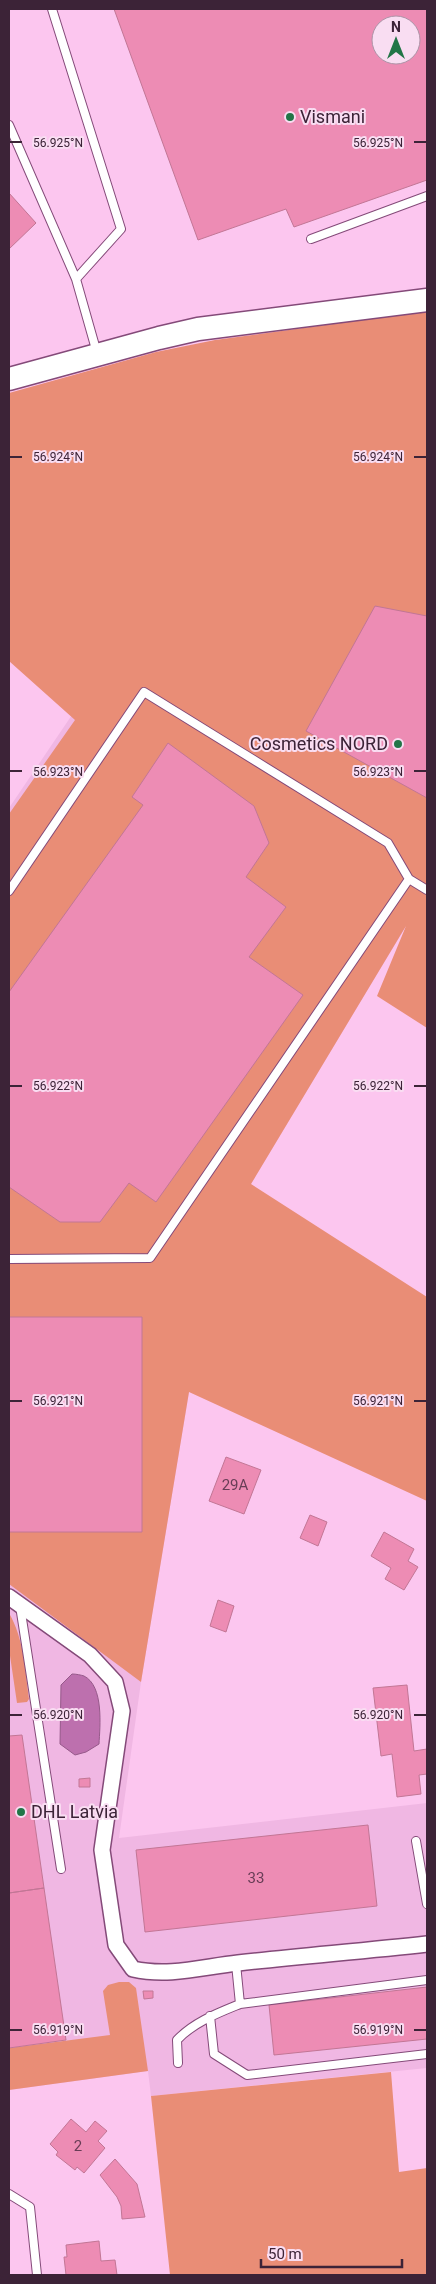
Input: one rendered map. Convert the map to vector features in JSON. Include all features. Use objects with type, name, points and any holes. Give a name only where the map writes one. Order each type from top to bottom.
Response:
[{"type":"street","points":[[9,379],[97,354],[198,329],[427,300]]},
{"type":"street","points":[[14,1601],[90,1655],[116,1682],[122,1711],[102,1850],[116,1945],[133,1969],[152,1973],[175,1973],[236,1964],[427,1944]]},
{"type":"lane","points":[[52,9],[121,229],[76,279]]},
{"type":"lane","points":[[9,125],[76,279],[97,354]]},
{"type":"lane","points":[[311,239],[427,196]]},
{"type":"lane","points":[[9,890],[144,692],[388,843],[409,879],[427,890]]},
{"type":"lane","points":[[9,1259],[150,1258],[409,879]]},
{"type":"lane","points":[[14,1601],[61,1869]]},
{"type":"lane","points":[[416,1841],[427,1904]]},
{"type":"lane","points":[[236,1964],[240,2004]]},
{"type":"lane","points":[[178,2063],[177,2040],[185,2032],[210,2016],[240,2004],[427,1980]]},
{"type":"lane","points":[[210,2016],[214,2054],[247,2075],[427,2054]]},
{"type":"lane","points":[[9,2194],[30,2207],[37,2275]]},
{"type":"shaded area","points":[[427,311],[427,1028],[377,996],[406,926],[251,1184],[427,1297],[427,1501],[189,1392],[141,1682],[9,1584],[9,814],[75,720],[9,661],[9,393],[156,352],[215,340]]},
{"type":"shaded area","points":[[99,675],[409,921],[251,1184],[189,1392],[141,1682],[119,1838],[427,1803],[427,2068],[151,2096],[148,2071],[9,2090],[9,808]]},
{"type":"shaded area","points":[[9,1613],[21,1644],[29,1699],[27,1702],[17,1703],[9,1649]]},
{"type":"shaded area","points":[[72,1674],[84,1676],[95,1688],[100,1717],[99,1744],[86,1752],[75,1755],[60,1744],[61,1685]]},
{"type":"shaded area","points":[[129,1982],[136,1988],[148,2071],[9,2090],[9,2048],[110,2035],[103,1991],[108,1985]]},
{"type":"shaded area","points":[[391,2072],[399,2172],[427,2168],[427,2275],[170,2275],[151,2096]]},
{"type":"building","name":"Vismani","points":[[114,9],[427,9],[427,180],[294,227],[286,209],[198,240]]},
{"type":"building","points":[[9,193],[36,223],[9,249]]},
{"type":"building","points":[[375,606],[427,616],[427,798],[306,731]]},
{"type":"building","points":[[168,743],[254,806],[269,843],[246,877],[286,907],[249,957],[303,995],[156,1202],[129,1183],[100,1222],[60,1222],[9,1187],[9,992],[143,805],[132,797]]},
{"type":"building","points":[[9,1317],[142,1317],[142,1532],[9,1532]]},
{"type":"building","points":[[226,1457],[261,1470],[244,1514],[209,1501]]},
{"type":"building","points":[[310,1515],[327,1522],[318,1546],[300,1538]]},
{"type":"building","points":[[384,1532],[414,1549],[408,1561],[418,1567],[404,1590],[385,1579],[391,1568],[371,1556]]},
{"type":"building","points":[[218,1600],[234,1606],[226,1632],[210,1626]]},
{"type":"building","points":[[407,1685],[414,1751],[427,1749],[427,1774],[419,1775],[421,1794],[397,1797],[392,1754],[381,1756],[373,1688]]},
{"type":"building","name":"DHL Latvia","points":[[22,1735],[44,1888],[9,1893],[9,1736]]},
{"type":"building","points":[[90,1778],[90,1787],[79,1787],[79,1779]]},
{"type":"building","points":[[368,1825],[377,1906],[145,1932],[136,1850]]},
{"type":"building","points":[[44,1888],[66,2040],[9,2048],[9,1893]]},
{"type":"building","points":[[427,1987],[427,2039],[274,2055],[269,2005]]},
{"type":"building","points":[[143,1991],[153,1991],[153,1998],[144,1999]]},
{"type":"building","points":[[71,2119],[86,2132],[95,2121],[107,2131],[98,2141],[105,2148],[84,2173],[77,2167],[75,2170],[56,2155],[58,2152],[50,2144]]},
{"type":"building","points":[[115,2159],[137,2184],[145,2217],[122,2219],[121,2206],[117,2197],[100,2175]]},
{"type":"building","points":[[99,2241],[101,2261],[115,2260],[117,2275],[66,2275],[64,2257],[67,2257],[66,2245]]},
{"type":"place","name":"Vismani","points":[[290,117]]},
{"type":"place","name":"Cosmetics NORD","points":[[398,744]]},
{"type":"place","name":"DHL Latvia","points":[[21,1812]]}]
